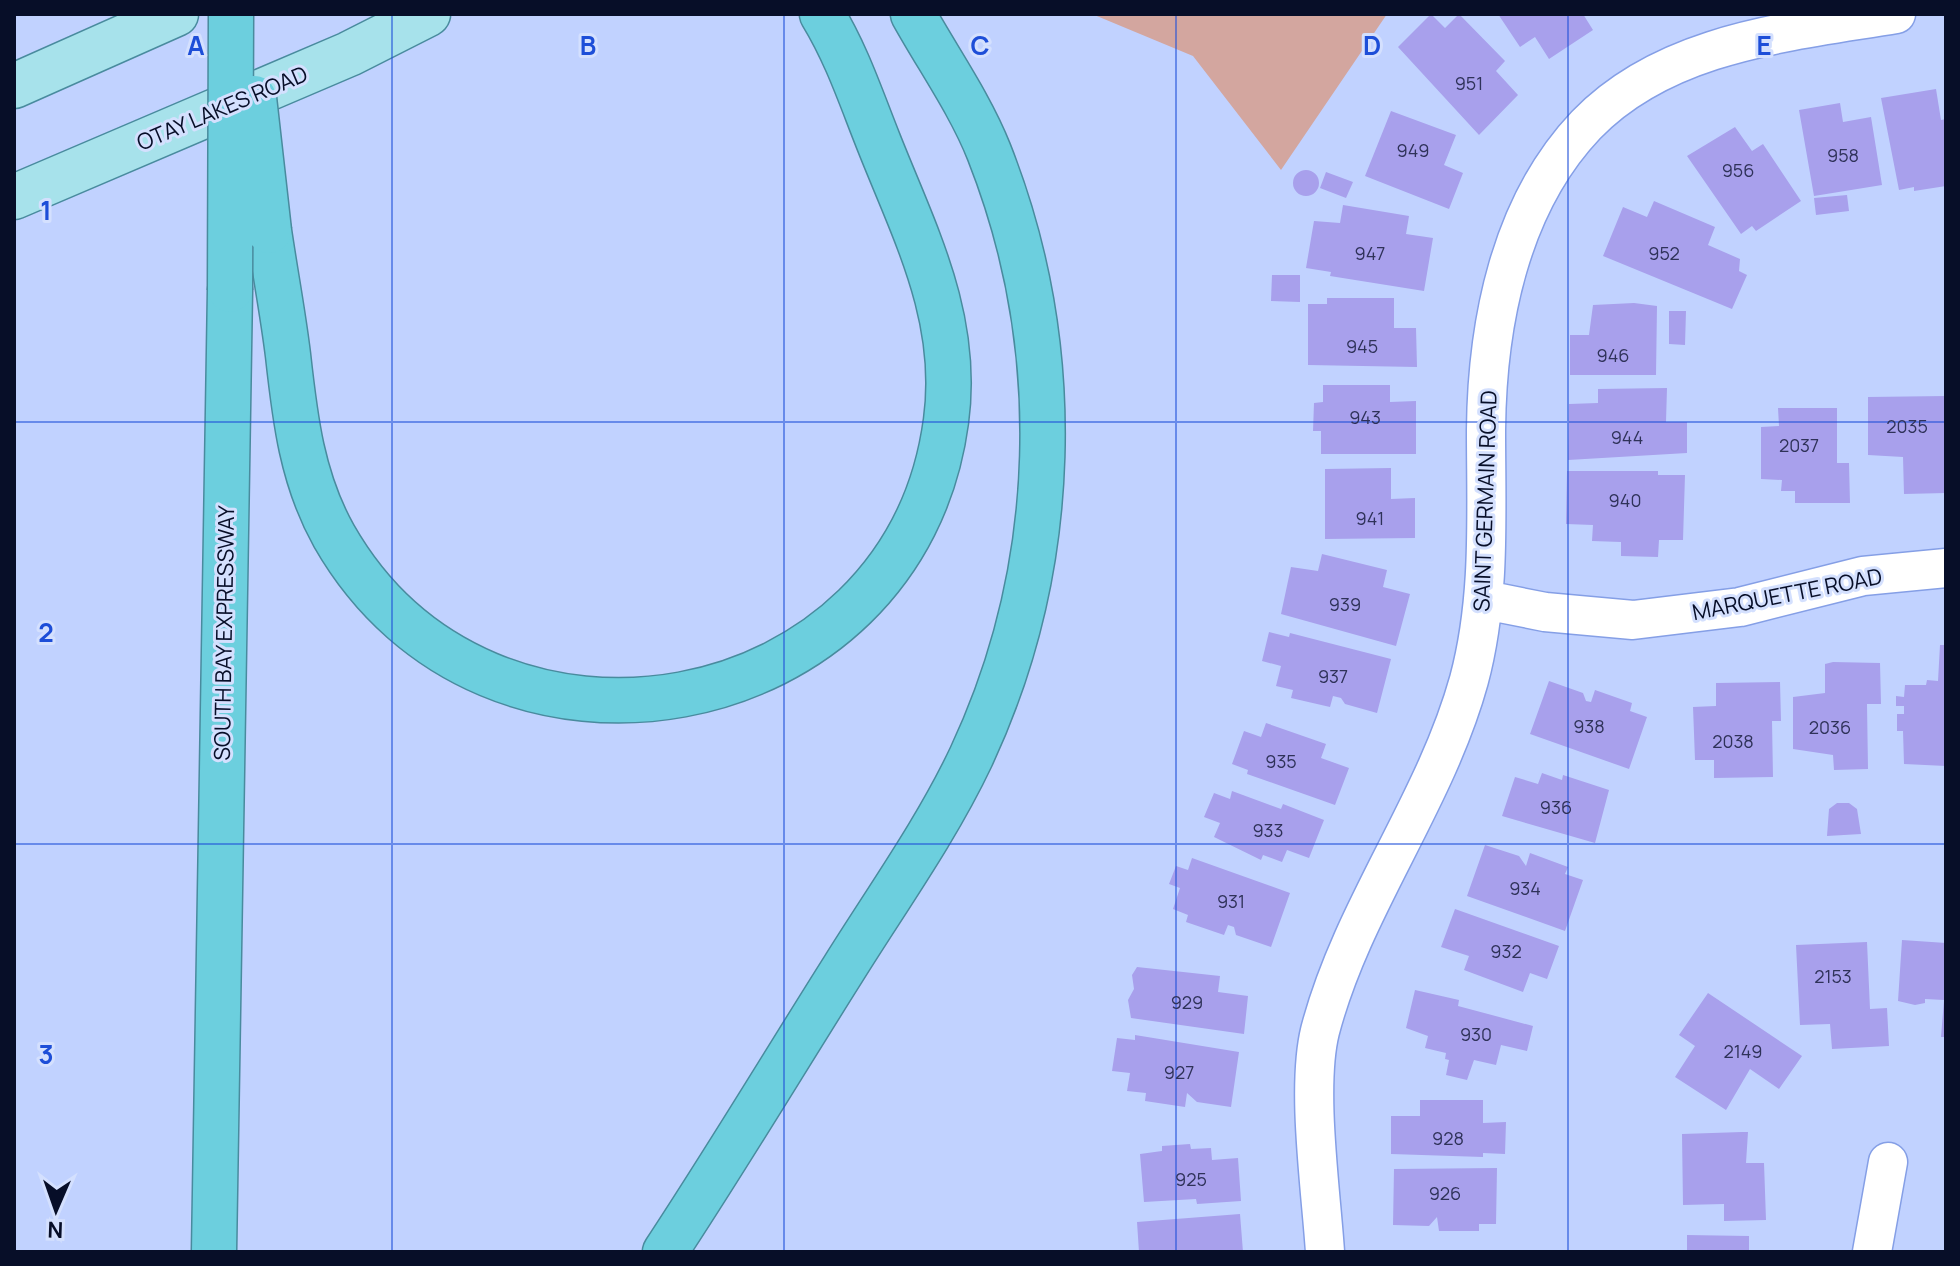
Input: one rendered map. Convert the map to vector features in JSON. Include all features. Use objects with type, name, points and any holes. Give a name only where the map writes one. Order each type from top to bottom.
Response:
[{"type":"highway","name":"SOUTH BAY EXPRESSWAY","points":[[214,1252],[230,290],[231,14]]},
{"type":"highway","points":[[245,14],[292,406],[307,474],[335,537],[377,595],[431,642],[472,666],[528,689],[598,701],[670,699],[739,681],[802,649],[831,628],[879,579],[899,551],[925,499],[947,420],[949,352],[937,288],[845,52],[822,14]]},
{"type":"highway","points":[[665,1252],[946,803],[990,714],[1021,620],[1031,572],[1038,522],[1043,426],[1039,348],[1031,296],[1016,233],[987,147],[913,14]]},
{"type":"main road","points":[[14,86],[176,14]]},
{"type":"main road","name":"OTAY LAKES ROAD","points":[[14,197],[349,54],[428,14]]},
{"type":"street","name":"SAINT GERMAIN ROAD","points":[[1325,1252],[1315,1095],[1320,1033],[1354,943],[1431,778],[1468,683],[1485,600],[1486,426],[1501,298],[1506,271],[1526,216],[1558,160],[1587,125],[1607,107],[1671,67],[1728,44],[1896,14]]},
{"type":"street","name":"MARQUETTE ROAD","points":[[1485,600],[1545,612],[1633,620],[1740,607],[1863,576],[1946,568]]},
{"type":"street","points":[[1872,1252],[1888,1162]]},
{"type":"shaded area","points":[[1092,14],[1387,14],[1281,170],[1193,56]]},
{"type":"building","points":[[1431,14],[1445,28],[1459,14],[1505,61],[1496,71],[1518,95],[1479,135],[1398,47]]},
{"type":"building","points":[[1498,14],[1583,14],[1593,30],[1549,59],[1535,37],[1520,47]]},
{"type":"building","points":[[1936,89],[1941,120],[1946,119],[1946,186],[1899,190],[1881,98]]},
{"type":"building","points":[[1840,103],[1843,122],[1871,117],[1882,185],[1814,196],[1799,110]]},
{"type":"building","points":[[1391,111],[1456,135],[1444,165],[1463,173],[1449,209],[1365,176]]},
{"type":"building","points":[[1735,127],[1752,151],[1763,144],[1801,201],[1756,231],[1752,226],[1741,234],[1687,156]]},
{"type":"building","points":[[1306,170],[1315,174],[1319,183],[1315,192],[1306,196],[1297,192],[1293,183],[1297,174]]},
{"type":"building","points":[[1326,172],[1353,182],[1346,198],[1320,188]]},
{"type":"building","points":[[1847,195],[1849,211],[1816,215],[1814,198]]},
{"type":"building","points":[[1654,201],[1715,227],[1708,245],[1740,259],[1739,271],[1747,275],[1732,309],[1603,256],[1623,207],[1647,217]]},
{"type":"building","points":[[1343,205],[1409,216],[1406,234],[1433,238],[1424,291],[1330,276],[1331,272],[1306,268],[1314,221],[1340,223]]},
{"type":"building","points":[[1272,275],[1300,275],[1300,302],[1271,301]]},
{"type":"building","points":[[1327,298],[1394,298],[1394,328],[1416,328],[1417,367],[1308,365],[1308,304],[1327,304]]},
{"type":"building","points":[[1634,303],[1657,306],[1656,375],[1570,375],[1570,335],[1589,335],[1593,305]]},
{"type":"building","points":[[1669,311],[1686,311],[1685,345],[1669,344]]},
{"type":"building","points":[[1323,385],[1390,385],[1390,402],[1416,401],[1416,454],[1321,454],[1321,431],[1313,431],[1314,403],[1323,402]]},
{"type":"building","points":[[1667,388],[1666,422],[1687,422],[1687,453],[1568,460],[1569,404],[1598,403],[1598,389]]},
{"type":"building","points":[[1946,396],[1946,493],[1904,494],[1903,457],[1868,455],[1868,397]]},
{"type":"building","points":[[1778,408],[1837,408],[1837,463],[1849,463],[1850,503],[1795,503],[1795,491],[1781,491],[1782,480],[1761,479],[1761,427],[1779,426]]},
{"type":"building","points":[[1391,468],[1391,499],[1415,498],[1415,538],[1325,539],[1325,469]]},
{"type":"building","points":[[1567,471],[1658,471],[1658,475],[1685,475],[1683,540],[1659,540],[1658,557],[1621,556],[1621,542],[1592,541],[1593,525],[1566,524]]},
{"type":"building","points":[[1322,554],[1387,570],[1383,587],[1410,594],[1396,646],[1281,614],[1291,567],[1318,571]]},
{"type":"building","points":[[1269,632],[1289,637],[1290,633],[1391,659],[1377,713],[1345,704],[1341,698],[1333,696],[1330,707],[1291,698],[1293,690],[1276,686],[1281,666],[1262,661]]},
{"type":"building","points":[[1940,645],[1946,645],[1946,766],[1904,764],[1903,731],[1897,731],[1897,714],[1904,714],[1904,706],[1896,706],[1896,696],[1904,697],[1905,685],[1926,685],[1927,680],[1938,681]]},
{"type":"building","points":[[1880,663],[1881,704],[1867,704],[1868,769],[1834,770],[1833,755],[1793,749],[1793,697],[1825,693],[1825,664]]},
{"type":"building","points":[[1549,681],[1583,693],[1586,701],[1591,702],[1595,690],[1632,703],[1630,711],[1647,717],[1629,769],[1530,734]]},
{"type":"building","points":[[1780,682],[1781,721],[1772,721],[1773,777],[1714,778],[1714,760],[1695,760],[1693,707],[1716,706],[1716,683]]},
{"type":"building","points":[[1266,723],[1326,744],[1321,758],[1349,768],[1335,805],[1247,774],[1248,770],[1232,764],[1244,731],[1261,737]]},
{"type":"building","points":[[1542,773],[1562,780],[1563,775],[1609,790],[1595,843],[1502,816],[1515,777],[1538,784]]},
{"type":"building","points":[[1232,791],[1281,809],[1283,804],[1324,820],[1309,858],[1287,850],[1282,862],[1263,855],[1261,860],[1214,837],[1220,823],[1204,817],[1214,793],[1230,799]]},
{"type":"building","points":[[1837,803],[1849,803],[1857,809],[1861,834],[1827,836],[1829,809]]},
{"type":"building","points":[[1485,845],[1519,856],[1526,866],[1530,853],[1568,867],[1565,874],[1583,880],[1565,931],[1467,896]]},
{"type":"building","points":[[1192,858],[1290,893],[1271,947],[1236,935],[1234,927],[1228,925],[1224,935],[1186,922],[1188,915],[1173,909],[1180,888],[1169,884],[1176,866],[1188,870]]},
{"type":"building","points":[[1455,909],[1559,946],[1547,979],[1530,973],[1523,992],[1464,970],[1469,956],[1441,947]]},
{"type":"building","points":[[1902,940],[1946,943],[1946,1037],[1941,1037],[1944,1000],[1925,999],[1925,1003],[1915,1005],[1898,1001]]},
{"type":"building","points":[[1867,942],[1870,1009],[1887,1008],[1889,1046],[1832,1049],[1830,1024],[1800,1025],[1796,945]]},
{"type":"building","points":[[1137,967],[1220,976],[1218,992],[1248,996],[1244,1034],[1131,1018],[1128,1000],[1134,989],[1132,975]]},
{"type":"building","points":[[1415,990],[1459,1000],[1458,1006],[1533,1026],[1527,1051],[1501,1045],[1496,1065],[1474,1060],[1467,1080],[1446,1075],[1449,1060],[1445,1059],[1446,1053],[1425,1048],[1428,1036],[1406,1028]]},
{"type":"building","points":[[1708,993],[1802,1056],[1779,1089],[1750,1069],[1726,1110],[1675,1077],[1695,1046],[1679,1035]]},
{"type":"building","points":[[1135,1035],[1239,1052],[1231,1107],[1197,1102],[1187,1093],[1185,1107],[1145,1101],[1146,1093],[1127,1091],[1130,1073],[1112,1071],[1117,1038],[1135,1040]]},
{"type":"building","points":[[1420,1100],[1483,1100],[1483,1123],[1506,1122],[1505,1154],[1483,1153],[1483,1157],[1391,1154],[1391,1116],[1420,1116]]},
{"type":"building","points":[[1748,1132],[1746,1163],[1764,1163],[1766,1220],[1724,1221],[1724,1204],[1683,1205],[1682,1134]]},
{"type":"building","points":[[1190,1144],[1191,1149],[1211,1148],[1212,1160],[1238,1158],[1241,1201],[1197,1204],[1196,1199],[1144,1202],[1140,1154],[1162,1151],[1162,1146]]},
{"type":"building","points":[[1497,1168],[1496,1224],[1479,1224],[1479,1231],[1439,1231],[1437,1217],[1429,1226],[1393,1225],[1394,1169]]},
{"type":"building","points":[[1240,1214],[1243,1252],[1139,1252],[1137,1222]]},
{"type":"building","points":[[1687,1235],[1749,1236],[1749,1252],[1687,1252]]}]
